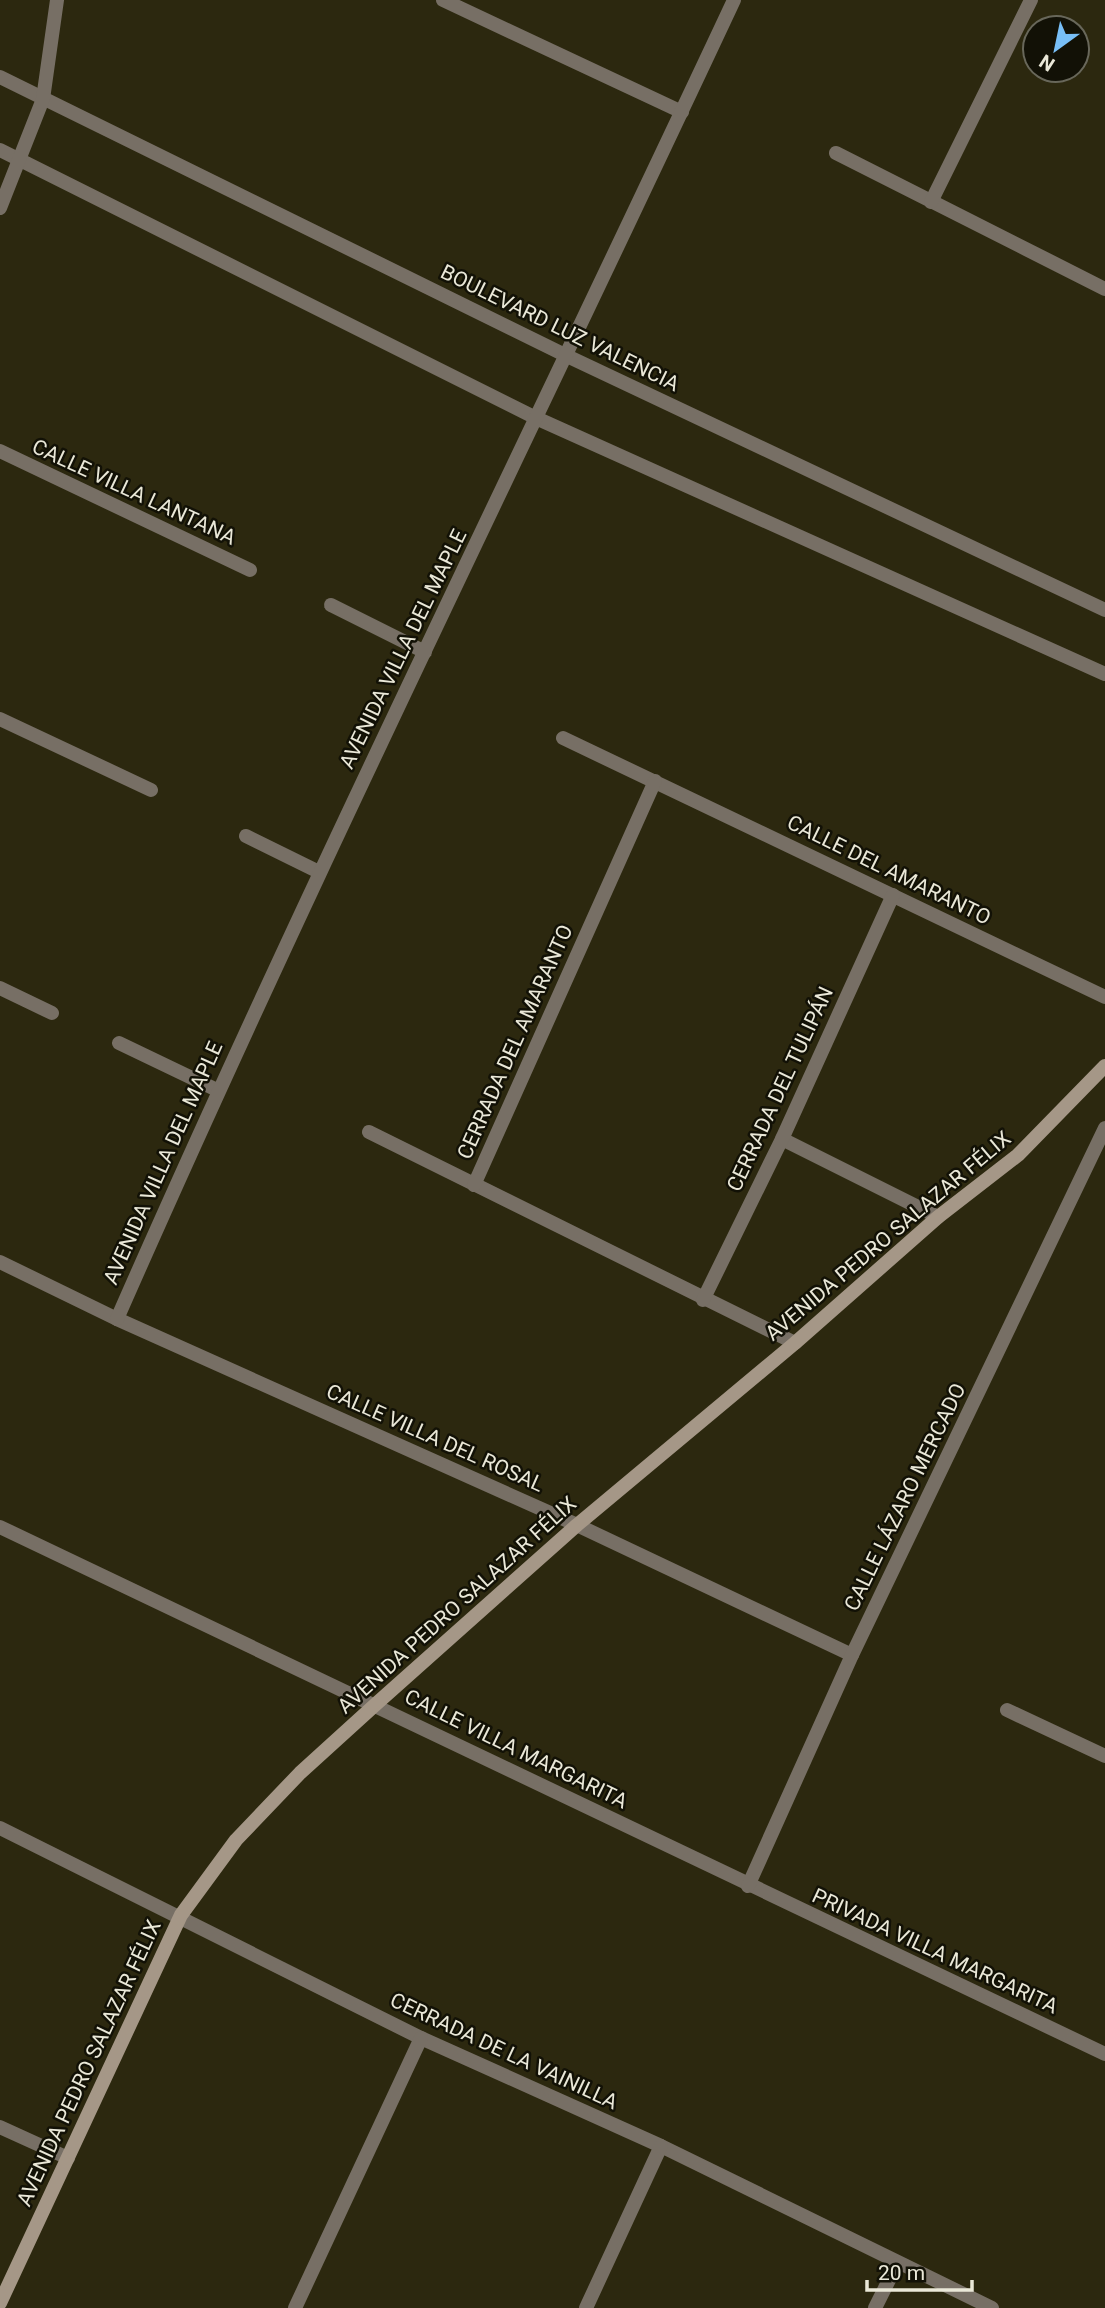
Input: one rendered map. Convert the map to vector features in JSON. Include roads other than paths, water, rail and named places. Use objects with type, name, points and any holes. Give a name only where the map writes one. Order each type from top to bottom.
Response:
[{"type":"street","points":[[0,208],[43,99],[58,0]]},
{"type":"street","points":[[443,0],[681,111]]},
{"type":"street","name":"AVENIDA VILLA DEL MAPLE","points":[[117,1319],[217,1090],[734,0]]},
{"type":"street","points":[[931,202],[1031,0]]},
{"type":"street","name":"BOULEVARD LUZ VALENCIA","points":[[0,77],[567,356],[1105,610]]},
{"type":"street","points":[[0,150],[536,418],[1105,674]]},
{"type":"street","points":[[836,153],[1105,289]]},
{"type":"street","name":"CALLE VILLA LANTANA","points":[[0,451],[250,570]]},
{"type":"street","points":[[331,605],[425,652]]},
{"type":"street","points":[[0,719],[151,790]]},
{"type":"street","name":"CALLE DEL AMARANTO","points":[[563,738],[1105,997]]},
{"type":"street","name":"CERRADA DEL AMARANTO","points":[[655,781],[474,1185],[795,1343]]},
{"type":"street","points":[[246,836],[319,872]]},
{"type":"street","name":"CERRADA DEL TULIPÁN","points":[[703,1300],[782,1139],[893,895]]},
{"type":"street","points":[[0,988],[52,1013]]},
{"type":"street","points":[[119,1043],[217,1090]]},
{"type":"street","name":"AVENIDA PEDRO SALAZAR FÉLIX","points":[[0,2303],[181,1916],[236,1840],[300,1773],[577,1525],[795,1343],[939,1217],[1018,1155],[1105,1066]]},
{"type":"street","name":"CALLE LÁZARO MERCADO","points":[[748,1886],[852,1655],[1105,1128]]},
{"type":"street","points":[[369,1132],[474,1185]]},
{"type":"street","points":[[782,1139],[939,1217]]},
{"type":"street","name":"CALLE VILLA DEL ROSAL","points":[[0,1262],[117,1319],[577,1525],[852,1655]]},
{"type":"street","name":"CALLE VILLA MARGARITA","points":[[0,1527],[376,1704],[748,1886]]},
{"type":"street","points":[[1007,1710],[1104,1753]]},
{"type":"street","name":"CERRADA DE LA VAINILLA","points":[[0,1828],[421,2038],[661,2147],[992,2308]]},
{"type":"street","name":"PRIVADA VILLA MARGARITA","points":[[748,1886],[1105,2054]]},
{"type":"street","points":[[295,2308],[421,2038]]},
{"type":"street","points":[[0,2127],[68,2158]]},
{"type":"street","points":[[586,2308],[661,2147]]},
{"type":"street","points":[[875,2308],[897,2264]]}]
